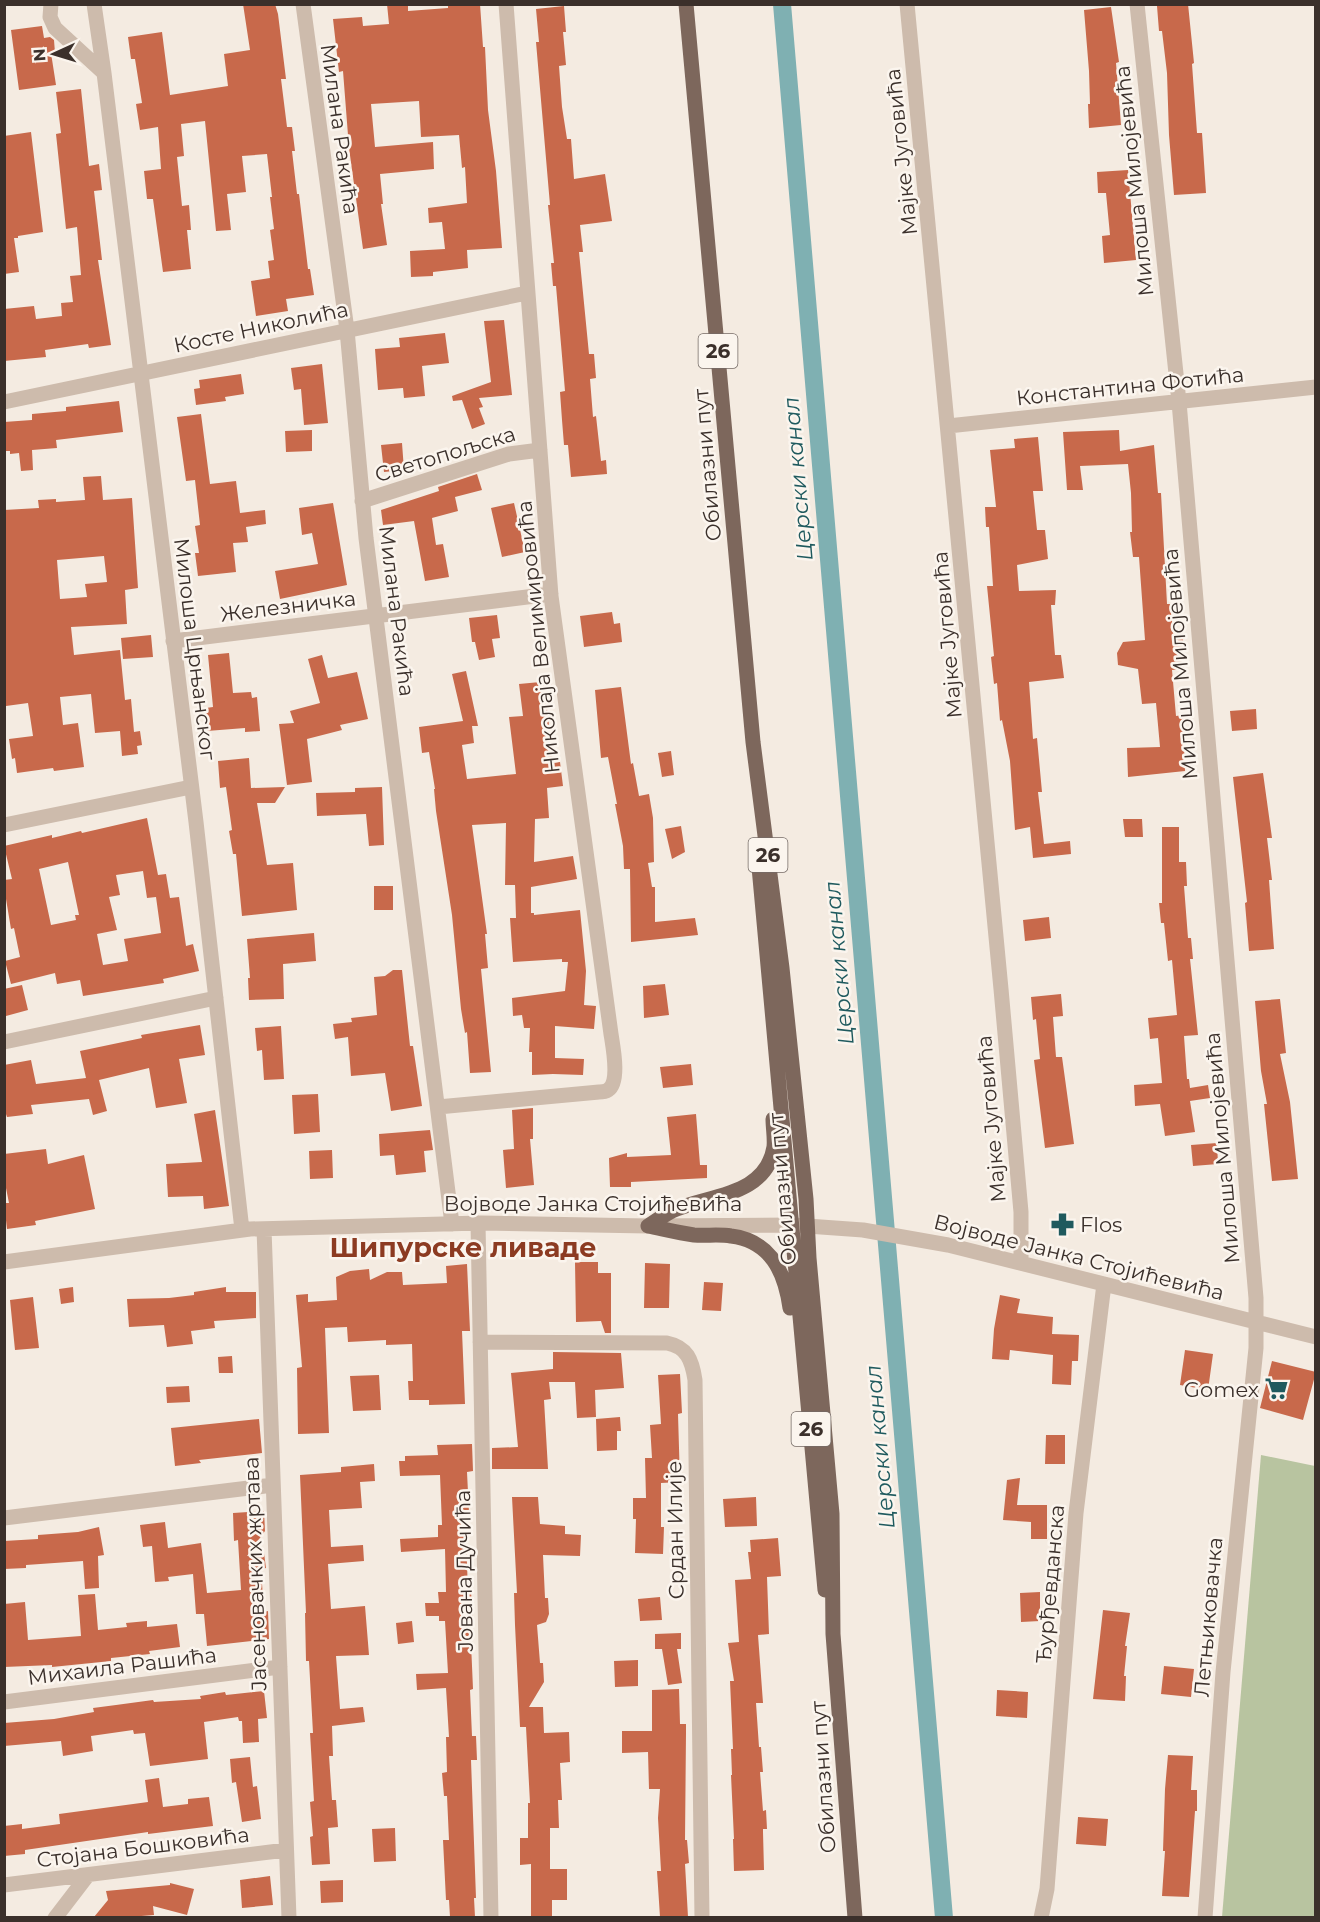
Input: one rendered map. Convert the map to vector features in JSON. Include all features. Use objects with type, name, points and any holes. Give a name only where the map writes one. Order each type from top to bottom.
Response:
[{"type":"main road","name":"Обилазни пут","points":[[686,4],[753,742],[790,1035],[800,1225],[794,1259],[826,1599],[833,1634]]},
{"type":"main road","name":"Обилазни пут","points":[[753,742],[755,806],[766,937],[832,1514],[833,1634],[855,1917]]},
{"type":"main road","points":[[648,1226],[672,1211],[742,1189],[759,1176],[774,1149],[760,958],[766,937]]},
{"type":"main road","points":[[648,1226],[695,1235],[732,1236],[757,1243],[764,1248],[780,1269],[788,1292],[794,1330],[810,1521],[823,1565]]},
{"type":"street","points":[[51,4],[50,17],[55,28],[105,74]]},
{"type":"street","name":"Милоша Црњанског","points":[[94,4],[105,74],[242,1230]]},
{"type":"street","name":"Милана Ракића","points":[[303,4],[347,330],[362,501],[452,1224]]},
{"type":"street","name":"Николаја Велимировића","points":[[438,1107],[599,1092],[608,1090],[614,1083],[615,1063],[551,594],[506,4]]},
{"type":"street","name":"Мајке Југовића","points":[[907,4],[1020,1202],[1021,1263]]},
{"type":"street","name":"Милоша Милојевића","points":[[1137,4],[1179,402],[1256,1298],[1256,1321]]},
{"type":"street","name":"Косте Николића","points":[[4,402],[527,293]]},
{"type":"street","name":"Константина Фотића","points":[[948,426],[1316,387]]},
{"type":"street","name":"Светопољска","points":[[362,501],[509,454],[540,450]]},
{"type":"street","name":"Железничка","points":[[173,641],[551,594]]},
{"type":"street","points":[[4,825],[191,787]]},
{"type":"street","points":[[4,1042],[216,998]]},
{"type":"street","name":"Војводе Јанка Стојићевића","points":[[4,1262],[242,1230],[478,1223],[648,1226],[800,1225],[863,1230],[948,1245],[1316,1337]]},
{"type":"street","name":"Јована Дучића","points":[[478,1223],[491,1917]]},
{"type":"street","name":"Јасеновачких жртава","points":[[264,1229],[289,1917]]},
{"type":"street","name":"Ђурђевданска","points":[[1041,1917],[1047,1889],[1076,1513],[1104,1284]]},
{"type":"street","name":"Летњиковачка","points":[[1205,1917],[1223,1672],[1256,1348],[1256,1321]]},
{"type":"street","name":"Срдан Илије","points":[[480,1342],[667,1343],[683,1350],[692,1361],[702,1917]]},
{"type":"street","points":[[4,1518],[273,1485]]},
{"type":"street","name":"Михаила Рашића","points":[[4,1702],[280,1667]]},
{"type":"street","name":"Стојана Бошковића","points":[[4,1885],[286,1850]]},
{"type":"street","points":[[56,1917],[88,1875]]},
{"type":"green space","points":[[1261,1455],[1315,1466],[1315,1917],[1222,1917]]},
{"type":"building","points":[[243,4],[275,4],[278,14],[286,79],[281,79],[287,127],[292,127],[297,194],[299,194],[308,269],[310,269],[314,295],[286,299],[288,311],[256,316],[251,281],[270,278],[268,261],[274,260],[270,230],[274,229],[270,197],[272,197],[267,154],[242,156],[246,192],[227,194],[231,230],[216,231],[205,121],[181,124],[184,156],[177,157],[182,206],[189,205],[191,230],[187,230],[191,269],[163,272],[153,199],[147,199],[144,171],[161,169],[158,127],[140,130],[136,104],[142,103],[135,59],[131,59],[128,37],[162,32],[170,95],[228,86],[224,54],[250,50]]},
{"type":"building","points":[[387,4],[408,4],[408,11],[448,8],[448,4],[480,4],[502,248],[467,250],[468,268],[433,272],[433,276],[411,277],[410,251],[445,249],[442,222],[429,223],[428,208],[467,203],[465,167],[462,168],[459,135],[421,137],[419,101],[371,104],[375,147],[433,142],[434,169],[380,174],[383,204],[381,204],[387,245],[363,249],[349,148],[343,71],[339,72],[333,19],[362,17],[363,26],[389,24]]},
{"type":"building","points":[[1188,4],[1194,63],[1192,64],[1197,133],[1202,133],[1206,193],[1174,195],[1167,73],[1157,6]]},
{"type":"building","points":[[564,6],[566,32],[563,32],[566,65],[559,66],[562,107],[567,139],[571,139],[574,179],[605,174],[612,221],[580,225],[583,252],[579,252],[589,354],[594,354],[596,378],[590,379],[593,417],[596,416],[601,461],[606,460],[607,474],[571,477],[568,445],[564,445],[560,392],[565,391],[556,286],[553,286],[551,263],[554,263],[536,42],[539,42],[536,9]]},
{"type":"building","points":[[1111,7],[1119,62],[1116,63],[1121,125],[1089,128],[1089,71],[1084,10]]},
{"type":"building","points":[[42,26],[44,38],[50,37],[54,40],[55,53],[51,53],[56,85],[19,90],[11,30]]},
{"type":"building","points":[[81,89],[89,166],[99,164],[102,190],[94,191],[102,260],[98,260],[111,345],[89,348],[88,344],[45,350],[46,357],[4,361],[4,335],[6,335],[4,309],[34,306],[36,319],[62,316],[61,303],[73,302],[70,276],[81,275],[77,227],[66,229],[56,134],[61,133],[56,92]]},
{"type":"building","points":[[31,132],[43,232],[14,238],[19,272],[4,274],[4,136]]},
{"type":"building","points":[[1128,170],[1136,260],[1104,263],[1102,236],[1110,235],[1106,193],[1098,193],[1097,172]]},
{"type":"building","points":[[504,320],[512,395],[479,398],[483,407],[479,408],[485,424],[472,429],[462,400],[453,401],[452,396],[491,382],[484,321]]},
{"type":"building","points":[[445,333],[449,363],[422,366],[425,396],[404,398],[403,388],[378,390],[375,349],[400,347],[399,338]]},
{"type":"building","points":[[322,364],[328,423],[304,425],[301,389],[294,390],[291,368]]},
{"type":"building","points":[[241,374],[244,394],[225,397],[226,401],[196,405],[194,389],[200,388],[199,380]]},
{"type":"building","points":[[119,401],[123,432],[56,440],[57,448],[32,450],[33,470],[21,471],[19,453],[10,454],[10,451],[4,451],[4,422],[32,420],[32,414],[66,411],[66,407]]},
{"type":"building","points":[[201,414],[210,484],[236,481],[240,513],[265,510],[266,524],[246,527],[248,542],[233,543],[236,572],[198,576],[195,553],[199,553],[195,526],[200,525],[195,480],[186,481],[177,417]]},
{"type":"building","points":[[312,430],[312,451],[286,452],[285,431]]},
{"type":"building","points":[[1119,430],[1120,451],[1154,445],[1158,493],[1161,493],[1167,604],[1170,604],[1174,639],[1183,638],[1184,669],[1172,670],[1176,716],[1183,715],[1185,771],[1128,777],[1127,748],[1160,747],[1156,703],[1142,704],[1138,669],[1118,665],[1117,653],[1123,642],[1145,640],[1139,557],[1133,557],[1130,532],[1132,532],[1131,493],[1128,464],[1080,466],[1083,490],[1067,490],[1063,432]]},
{"type":"building","points":[[1038,437],[1043,491],[1033,491],[1037,530],[1045,530],[1048,559],[1017,565],[1019,591],[1056,590],[1055,605],[1051,605],[1055,655],[1061,655],[1064,678],[1029,682],[1033,739],[1037,738],[1042,792],[1038,792],[1044,844],[1070,841],[1071,854],[1033,858],[1030,827],[1015,830],[1010,761],[1002,720],[1000,721],[997,683],[994,684],[991,657],[994,656],[987,586],[993,586],[989,527],[986,527],[985,507],[996,507],[990,450],[1015,448],[1014,439]]},
{"type":"building","points":[[402,443],[404,470],[384,472],[381,445]]},
{"type":"building","points":[[477,474],[482,490],[455,497],[458,511],[432,518],[436,545],[443,544],[449,577],[425,581],[414,521],[383,525],[381,510],[439,491],[438,487]]},
{"type":"building","points":[[101,476],[103,500],[132,498],[138,588],[125,590],[127,624],[71,627],[74,655],[120,650],[125,700],[131,699],[134,732],[140,731],[142,745],[137,746],[138,754],[122,756],[120,731],[95,733],[91,694],[60,697],[63,725],[78,723],[84,767],[17,773],[9,739],[33,736],[28,703],[6,706],[4,695],[4,510],[39,508],[38,500],[56,499],[56,502],[85,500],[83,477]],"holes":[[[104,556],[107,582],[85,584],[87,597],[60,599],[57,560]]]},
{"type":"building","points":[[333,503],[347,585],[280,599],[275,571],[318,564],[312,533],[302,535],[299,508]]},
{"type":"building","points":[[514,503],[525,552],[502,557],[491,508]]},
{"type":"building","points":[[612,612],[614,624],[620,623],[622,642],[584,647],[580,616]]},
{"type":"building","points":[[497,615],[500,638],[492,639],[495,657],[479,660],[475,642],[472,642],[469,618]]},
{"type":"building","points":[[151,635],[153,657],[123,659],[121,638]]},
{"type":"building","points":[[229,653],[233,693],[251,692],[252,698],[257,697],[260,731],[245,732],[245,728],[207,731],[206,708],[213,707],[208,655]]},
{"type":"building","points":[[322,655],[328,678],[357,672],[368,719],[340,725],[342,730],[307,739],[312,782],[287,785],[279,724],[294,723],[290,711],[320,703],[308,659]]},
{"type":"building","points":[[466,671],[478,726],[472,726],[474,743],[462,745],[467,779],[516,774],[509,717],[523,716],[519,684],[551,681],[553,706],[547,707],[553,763],[560,762],[563,786],[547,788],[549,818],[535,819],[534,862],[573,856],[577,879],[531,887],[531,913],[534,915],[580,910],[586,971],[584,1005],[596,1006],[594,1029],[555,1026],[555,1058],[584,1059],[583,1075],[532,1075],[532,1052],[529,1052],[530,1028],[524,1028],[522,1015],[513,1016],[512,998],[565,991],[568,962],[562,962],[562,959],[513,962],[510,918],[516,918],[515,885],[505,885],[506,823],[472,825],[487,934],[485,934],[488,968],[481,969],[491,1072],[470,1073],[467,1032],[465,1033],[461,1009],[452,915],[436,811],[435,789],[429,752],[422,753],[419,727],[463,721],[452,674]]},
{"type":"building","points":[[621,687],[631,764],[633,763],[639,796],[649,794],[653,818],[654,862],[648,863],[652,887],[655,887],[655,922],[695,918],[698,935],[631,942],[630,869],[624,869],[623,846],[615,804],[617,804],[608,757],[601,758],[595,690]]},
{"type":"building","points":[[1256,709],[1257,729],[1232,731],[1230,711]]},
{"type":"building","points":[[671,751],[674,775],[662,777],[658,753]]},
{"type":"building","points":[[249,758],[251,788],[285,787],[275,803],[257,803],[267,865],[293,863],[297,910],[242,916],[236,854],[233,854],[229,831],[232,830],[226,787],[220,788],[218,761]]},
{"type":"building","points":[[1263,773],[1272,838],[1267,838],[1272,880],[1269,880],[1274,949],[1249,951],[1245,903],[1247,902],[1233,777]]},
{"type":"building","points":[[382,787],[384,845],[369,846],[366,814],[317,816],[316,793],[355,792],[355,788]]},
{"type":"building","points":[[147,818],[158,875],[166,874],[170,898],[179,897],[186,946],[193,944],[199,971],[163,979],[164,983],[83,996],[80,980],[57,984],[55,973],[11,984],[5,961],[20,957],[14,928],[11,929],[6,899],[4,880],[12,879],[4,846],[52,835],[52,838],[81,831],[82,833]],"holes":[[[68,862],[79,915],[75,915],[76,920],[51,925],[39,869]],[[143,871],[147,898],[156,897],[161,933],[124,939],[128,961],[103,965],[97,934],[117,930],[109,897],[120,895],[116,875]]]},
{"type":"building","points":[[1123,819],[1142,819],[1143,837],[1125,837]]},
{"type":"building","points":[[681,826],[685,852],[672,859],[665,829]]},
{"type":"building","points":[[1162,827],[1179,827],[1179,862],[1186,862],[1187,886],[1184,886],[1188,938],[1191,938],[1193,959],[1190,959],[1198,1035],[1184,1036],[1187,1079],[1189,1079],[1190,1088],[1208,1085],[1210,1098],[1190,1101],[1195,1132],[1165,1136],[1160,1104],[1135,1106],[1134,1085],[1162,1083],[1158,1038],[1150,1039],[1148,1018],[1177,1015],[1172,960],[1168,961],[1164,923],[1161,923],[1159,903],[1162,903]]},
{"type":"building","points":[[374,886],[393,886],[393,910],[374,910]]},
{"type":"building","points":[[1049,917],[1051,938],[1025,941],[1023,920]]},
{"type":"building","points":[[314,933],[316,961],[283,964],[284,999],[249,1000],[247,939]]},
{"type":"building","points":[[393,970],[402,970],[410,1046],[413,1046],[422,1106],[391,1111],[385,1073],[351,1076],[348,1037],[335,1039],[333,1024],[352,1022],[351,1018],[377,1015],[374,977],[385,976]]},
{"type":"building","points":[[665,984],[669,1015],[644,1018],[643,986]]},
{"type":"building","points":[[22,985],[28,1010],[6,1016],[4,989]]},
{"type":"building","points":[[1061,994],[1063,1016],[1053,1017],[1056,1057],[1062,1057],[1074,1144],[1045,1148],[1034,1060],[1040,1059],[1031,997]]},
{"type":"building","points":[[1280,999],[1286,1053],[1280,1054],[1290,1102],[1298,1179],[1272,1181],[1264,1104],[1267,1104],[1261,1071],[1255,1001]]},
{"type":"building","points":[[200,1025],[205,1055],[179,1059],[187,1103],[156,1108],[149,1068],[99,1080],[107,1111],[93,1115],[89,1099],[31,1105],[33,1114],[7,1117],[4,1108],[4,1065],[31,1060],[36,1084],[86,1078],[80,1051],[142,1038],[141,1035]]},
{"type":"building","points":[[281,1026],[284,1079],[264,1080],[262,1050],[257,1051],[255,1028]]},
{"type":"building","points":[[691,1064],[693,1085],[663,1088],[660,1067]]},
{"type":"building","points":[[318,1094],[320,1132],[294,1134],[292,1095]]},
{"type":"building","points":[[533,1108],[533,1139],[530,1139],[534,1185],[506,1188],[503,1150],[514,1149],[512,1110]]},
{"type":"building","points":[[215,1110],[229,1206],[204,1209],[203,1196],[168,1197],[166,1164],[202,1162],[194,1114]]},
{"type":"building","points":[[696,1114],[700,1165],[707,1165],[707,1178],[631,1182],[631,1187],[610,1187],[609,1158],[627,1153],[627,1157],[671,1155],[667,1117]]},
{"type":"building","points":[[430,1130],[433,1150],[424,1151],[426,1172],[396,1175],[394,1155],[380,1156],[379,1134]]},
{"type":"building","points":[[1217,1143],[1218,1164],[1193,1166],[1191,1145]]},
{"type":"building","points":[[46,1149],[48,1164],[84,1155],[95,1209],[35,1221],[36,1225],[7,1229],[4,1203],[9,1203],[4,1178],[4,1154]]},
{"type":"building","points":[[332,1150],[333,1178],[310,1179],[309,1151]]},
{"type":"building","points":[[575,1262],[598,1262],[598,1273],[611,1273],[611,1333],[605,1333],[601,1321],[576,1322]]},
{"type":"building","points":[[645,1263],[670,1264],[669,1308],[644,1308]]},
{"type":"building","points":[[467,1264],[470,1331],[462,1331],[465,1404],[429,1405],[429,1400],[409,1400],[408,1381],[413,1381],[412,1344],[386,1345],[386,1340],[348,1342],[347,1327],[325,1328],[329,1433],[298,1434],[297,1368],[302,1367],[296,1295],[308,1294],[308,1302],[337,1300],[336,1277],[350,1271],[369,1269],[370,1280],[387,1272],[402,1272],[403,1285],[447,1283],[446,1266]]},
{"type":"building","points":[[704,1282],[723,1283],[721,1311],[702,1310]]},
{"type":"building","points":[[73,1287],[74,1302],[61,1304],[59,1289]]},
{"type":"building","points":[[226,1287],[226,1292],[256,1292],[256,1318],[214,1321],[215,1328],[191,1331],[193,1344],[167,1347],[164,1325],[129,1327],[127,1299],[194,1295],[194,1292]]},
{"type":"building","points":[[1000,1295],[1020,1299],[1017,1313],[1053,1317],[1052,1334],[1079,1335],[1078,1361],[1072,1361],[1071,1385],[1052,1384],[1053,1355],[1010,1350],[1009,1360],[992,1359]]},
{"type":"building","points":[[33,1297],[39,1348],[15,1350],[10,1300]]},
{"type":"building","points":[[1185,1350],[1213,1354],[1208,1390],[1180,1385]]},
{"type":"building","points":[[553,1352],[621,1353],[624,1388],[595,1390],[596,1417],[577,1418],[575,1382],[549,1382],[551,1399],[544,1400],[548,1469],[492,1469],[492,1448],[518,1447],[511,1373],[553,1369]]},
{"type":"building","points":[[232,1356],[233,1373],[219,1373],[218,1357]]},
{"type":"building","points":[[1272,1361],[1316,1372],[1303,1420],[1260,1408]]},
{"type":"building","points":[[680,1374],[682,1413],[678,1414],[680,1482],[661,1483],[663,1554],[635,1553],[636,1519],[633,1519],[633,1498],[646,1498],[645,1458],[652,1458],[650,1425],[661,1424],[658,1375]]},
{"type":"building","points":[[379,1375],[381,1410],[353,1411],[350,1376]]},
{"type":"building","points":[[189,1386],[190,1402],[167,1403],[166,1387]]},
{"type":"building","points":[[620,1417],[621,1431],[617,1431],[617,1450],[597,1451],[596,1419]]},
{"type":"building","points":[[259,1419],[262,1453],[199,1460],[201,1463],[175,1466],[171,1428]]},
{"type":"building","points":[[1046,1435],[1065,1435],[1065,1464],[1045,1464]]},
{"type":"building","points":[[472,1444],[473,1471],[467,1472],[469,1513],[465,1513],[468,1591],[471,1591],[473,1620],[470,1620],[473,1689],[470,1690],[472,1736],[476,1736],[477,1760],[471,1760],[476,1898],[474,1898],[475,1917],[450,1917],[449,1900],[446,1900],[443,1840],[449,1840],[447,1796],[444,1796],[442,1773],[447,1772],[446,1737],[449,1737],[446,1688],[417,1690],[416,1674],[448,1673],[445,1621],[439,1621],[439,1616],[426,1616],[425,1603],[439,1603],[438,1592],[446,1592],[445,1549],[401,1552],[400,1539],[438,1537],[438,1525],[442,1525],[440,1475],[400,1476],[399,1461],[405,1461],[405,1456],[438,1455],[437,1445]]},
{"type":"building","points":[[374,1464],[375,1481],[360,1482],[362,1508],[329,1510],[331,1547],[363,1545],[364,1561],[328,1564],[331,1609],[365,1606],[369,1655],[336,1656],[340,1709],[363,1707],[365,1722],[332,1726],[333,1756],[329,1756],[332,1800],[336,1800],[338,1827],[328,1828],[330,1864],[312,1865],[310,1837],[313,1836],[310,1802],[314,1801],[310,1733],[313,1733],[309,1661],[306,1661],[300,1475],[341,1472],[341,1467]]},
{"type":"building","points":[[1020,1478],[1017,1505],[1047,1505],[1047,1539],[1031,1539],[1031,1522],[1003,1520],[1007,1480]]},
{"type":"building","points":[[512,1497],[538,1497],[540,1524],[565,1526],[565,1534],[581,1535],[580,1556],[543,1555],[545,1598],[548,1598],[549,1614],[546,1622],[537,1625],[544,1682],[529,1707],[543,1707],[544,1733],[569,1732],[570,1762],[560,1763],[562,1800],[558,1800],[559,1828],[550,1828],[550,1869],[567,1869],[567,1900],[552,1900],[552,1917],[531,1917],[531,1864],[520,1865],[520,1838],[528,1838],[528,1803],[530,1803],[526,1727],[520,1727]]},
{"type":"building","points":[[756,1497],[757,1526],[725,1527],[723,1499]]},
{"type":"building","points":[[264,1511],[265,1531],[247,1556],[264,1553],[266,1568],[261,1569],[264,1612],[268,1611],[269,1639],[207,1646],[204,1614],[196,1614],[193,1574],[168,1577],[169,1581],[155,1582],[152,1546],[143,1547],[140,1525],[165,1522],[168,1548],[201,1543],[207,1593],[241,1590],[238,1540],[234,1541],[233,1513]]},
{"type":"building","points":[[99,1527],[104,1555],[98,1556],[99,1588],[85,1589],[83,1561],[4,1569],[4,1541],[38,1539],[38,1535],[78,1532]]},
{"type":"building","points":[[778,1538],[781,1576],[767,1577],[769,1634],[758,1635],[763,1703],[756,1703],[763,1772],[760,1772],[763,1811],[766,1810],[767,1829],[763,1829],[764,1870],[734,1871],[730,1681],[734,1681],[728,1643],[739,1642],[735,1580],[751,1579],[748,1552],[751,1552],[750,1540]]},
{"type":"building","points":[[1040,1592],[1040,1621],[1021,1622],[1020,1593]]},
{"type":"building","points":[[95,1594],[98,1630],[127,1627],[126,1623],[147,1621],[147,1627],[177,1624],[180,1647],[149,1651],[150,1654],[111,1658],[111,1661],[52,1667],[52,1665],[4,1667],[4,1604],[25,1602],[28,1640],[81,1636],[78,1595]]},
{"type":"building","points":[[660,1597],[662,1620],[640,1621],[638,1599]]},
{"type":"building","points":[[1103,1610],[1130,1613],[1125,1646],[1127,1646],[1124,1676],[1126,1676],[1125,1701],[1093,1699]]},
{"type":"building","points":[[412,1621],[414,1642],[398,1644],[396,1623]]},
{"type":"building","points":[[681,1633],[681,1649],[677,1649],[682,1683],[668,1685],[662,1649],[655,1649],[655,1634]]},
{"type":"building","points":[[638,1660],[638,1686],[615,1687],[614,1661]]},
{"type":"building","points":[[1164,1666],[1194,1669],[1191,1697],[1161,1694]]},
{"type":"building","points":[[679,1689],[680,1724],[686,1724],[685,1840],[687,1840],[689,1863],[685,1864],[688,1917],[660,1917],[657,1871],[661,1871],[658,1818],[660,1789],[649,1789],[648,1752],[622,1753],[622,1731],[652,1731],[652,1690]]},
{"type":"building","points":[[997,1690],[1028,1692],[1027,1718],[996,1716]]},
{"type":"building","points":[[264,1691],[267,1718],[258,1719],[259,1742],[243,1743],[242,1721],[239,1721],[238,1717],[204,1722],[208,1759],[150,1766],[145,1733],[134,1734],[133,1730],[91,1736],[93,1751],[63,1756],[61,1741],[4,1746],[4,1723],[54,1719],[94,1712],[93,1708],[153,1700],[154,1702],[201,1699],[200,1696],[225,1692],[226,1695]]},
{"type":"building","points":[[1168,1755],[1193,1756],[1191,1790],[1197,1790],[1197,1811],[1195,1811],[1189,1897],[1162,1896]]},
{"type":"building","points":[[250,1757],[253,1787],[257,1786],[261,1819],[242,1822],[236,1782],[232,1783],[230,1759]]},
{"type":"building","points":[[159,1778],[163,1807],[188,1804],[188,1799],[209,1797],[213,1826],[148,1834],[148,1832],[25,1850],[25,1854],[4,1856],[4,1826],[22,1824],[22,1829],[60,1824],[59,1814],[148,1802],[145,1780]]},
{"type":"building","points":[[1078,1817],[1108,1819],[1106,1846],[1076,1844]]},
{"type":"building","points":[[395,1828],[396,1861],[374,1862],[372,1829]]},
{"type":"building","points":[[270,1876],[273,1905],[242,1908],[240,1880]]},
{"type":"building","points":[[343,1880],[343,1902],[321,1903],[320,1881]]},
{"type":"building","points":[[170,1883],[194,1889],[187,1915],[153,1906],[154,1915],[94,1917],[108,1900],[106,1891],[170,1885]]},
{"type":"waterway","name":"Церски канал","points":[[782,4],[944,1918]]},
{"type":"place","name":"Flos","points":[[1062,1224]]},
{"type":"place","name":"Gomex","points":[[1277,1389]]},
{"type":"district","name":"Шипурске ливаде","points":[[463,1247]]}]
